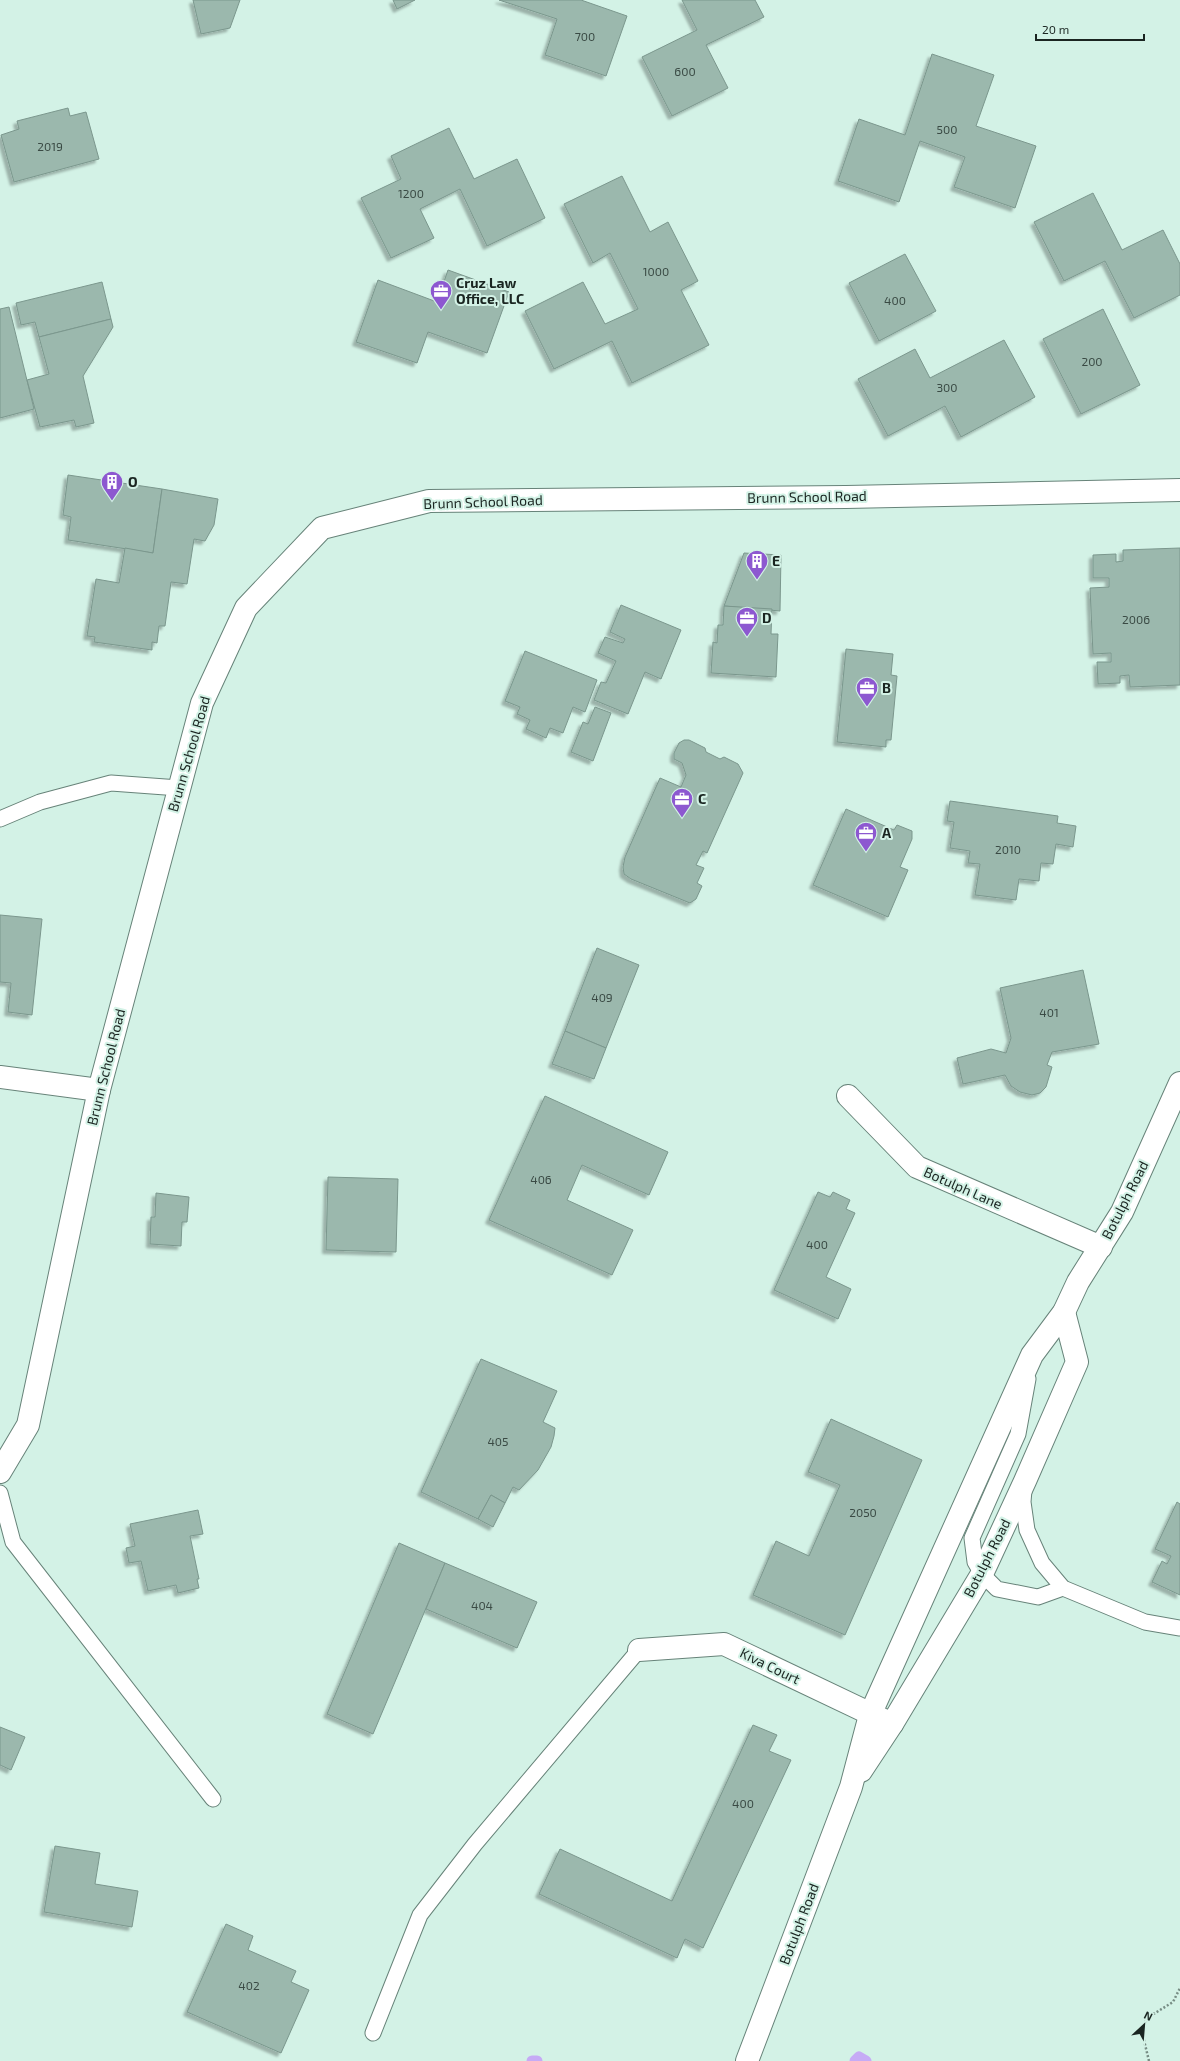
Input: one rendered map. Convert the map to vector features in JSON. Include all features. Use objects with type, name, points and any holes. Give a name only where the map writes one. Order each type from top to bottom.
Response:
[{"type":"street","name":"Brunn School Road","points":[[0,1472],[28,1425],[99,1090],[202,703],[246,608],[322,528],[429,501],[854,497],[1180,490]]},
{"type":"street","points":[[0,1077],[99,1090]]},
{"type":"street","name":"Botulph Road","points":[[747,2061],[851,1787],[870,1715],[1032,1355],[1064,1312],[1078,1282],[1122,1212],[1180,1083]]},
{"type":"street","name":"Botulph Lane","points":[[848,1096],[917,1167],[1101,1247]]},
{"type":"street","name":"Botulph Road","points":[[851,1787],[892,1724],[982,1574],[1025,1481],[1077,1362],[1064,1312]]},
{"type":"street","name":"Kiva Court","points":[[639,1650],[724,1644],[870,1715],[892,1724]]},
{"type":"lane","points":[[0,819],[40,802],[112,783],[179,788]]},
{"type":"lane","points":[[1032,1355],[1018,1434],[972,1538],[975,1562],[982,1574],[997,1588],[1038,1597],[1063,1588]]},
{"type":"lane","points":[[1025,1481],[1024,1502],[1027,1530],[1042,1563],[1063,1588],[1145,1622],[1180,1628]]},
{"type":"lane","points":[[0,1493],[13,1542],[213,1799]]},
{"type":"lane","points":[[373,2033],[420,1915],[475,1844],[639,1650]]},
{"type":"path","points":[[1149,2061],[1142,2032],[1147,2018],[1173,2002],[1180,1988]]},
{"type":"building","points":[[193,0],[240,0],[230,28],[201,34]]},
{"type":"building","points":[[393,0],[415,0],[397,9]]},
{"type":"building","points":[[499,0],[581,0],[627,16],[606,76],[545,55],[557,19]]},
{"type":"building","points":[[682,0],[755,0],[764,17],[706,45],[728,88],[672,116],[642,57],[697,30]]},
{"type":"building","points":[[932,54],[994,75],[976,126],[1036,146],[1015,208],[954,187],[965,157],[920,141],[899,202],[838,181],[859,119],[905,135]]},
{"type":"building","points":[[68,108],[70,116],[86,112],[99,159],[14,182],[1,135],[19,129],[17,121]]},
{"type":"building","points":[[449,128],[474,179],[517,159],[545,218],[487,246],[460,189],[420,209],[434,238],[391,258],[361,198],[401,179],[391,156]]},
{"type":"building","points":[[622,176],[650,232],[668,222],[698,281],[681,290],[709,345],[632,383],[612,341],[554,369],[525,311],[583,282],[605,324],[638,309],[610,253],[593,263],[564,204]]},
{"type":"building","points":[[1093,193],[1122,250],[1163,230],[1180,264],[1180,295],[1134,318],[1105,261],[1064,281],[1034,222]]},
{"type":"building","points":[[905,254],[936,311],[879,341],[849,283]]},
{"type":"building","points":[[448,270],[509,292],[487,353],[428,332],[417,363],[356,342],[378,280],[437,302]]},
{"type":"building","points":[[102,282],[111,319],[39,337],[35,322],[21,325],[16,303]]},
{"type":"building","points":[[9,307],[34,409],[0,418],[0,309]]},
{"type":"building","points":[[1103,309],[1140,385],[1081,414],[1043,339]]},
{"type":"building","points":[[111,319],[113,327],[83,376],[94,423],[76,427],[74,420],[40,427],[27,380],[49,374],[39,337]]},
{"type":"building","points":[[1004,340],[1035,397],[961,437],[945,406],[888,436],[858,379],[915,349],[930,378]]},
{"type":"building","name":"O","points":[[68,475],[162,489],[153,553],[68,540],[71,517],[63,515]]},
{"type":"building","points":[[162,489],[218,499],[214,525],[205,541],[194,539],[187,584],[171,582],[165,626],[159,626],[157,643],[152,642],[152,650],[94,642],[95,637],[87,636],[96,579],[119,583],[125,548],[153,553]]},
{"type":"building","points":[[1180,548],[1180,685],[1130,687],[1129,675],[1120,676],[1120,683],[1098,684],[1097,662],[1111,662],[1111,653],[1093,654],[1090,588],[1109,587],[1109,578],[1093,578],[1093,555],[1116,554],[1116,562],[1123,561],[1123,550]]},
{"type":"building","name":"E","points":[[744,553],[781,555],[780,611],[724,606]]},
{"type":"building","points":[[621,605],[681,630],[661,679],[645,672],[628,714],[594,700],[601,682],[606,683],[616,661],[598,653],[605,637],[623,643],[625,639],[610,632]]},
{"type":"building","name":"D","points":[[724,606],[772,609],[771,634],[778,634],[776,677],[711,673],[713,642],[717,643],[718,625],[723,625]]},
{"type":"building","name":"B","points":[[846,649],[893,654],[891,675],[897,676],[891,740],[886,740],[886,747],[837,742]]},
{"type":"building","points":[[525,651],[597,680],[585,712],[573,707],[563,733],[550,728],[546,738],[526,729],[530,720],[517,714],[520,707],[505,701]]},
{"type":"building","points":[[595,707],[611,713],[593,761],[571,752],[583,722],[588,724]]},
{"type":"building","name":"C","points":[[684,740],[689,740],[705,748],[706,752],[720,759],[724,757],[738,764],[743,773],[707,853],[703,851],[696,865],[704,868],[697,883],[702,886],[696,899],[690,903],[631,879],[624,874],[623,867],[625,857],[660,778],[681,787],[686,775],[682,763],[674,759],[674,753],[679,743]]},
{"type":"building","points":[[950,801],[1058,816],[1057,823],[1076,826],[1073,847],[1056,844],[1053,864],[1041,863],[1039,881],[1019,879],[1016,900],[975,895],[980,864],[968,863],[970,851],[950,848],[954,822],[947,821]]},
{"type":"building","name":"A","points":[[846,809],[894,830],[897,825],[912,831],[912,839],[900,867],[908,870],[888,917],[813,885]]},
{"type":"building","points":[[0,915],[42,919],[32,1015],[8,1012],[11,983],[0,982]]},
{"type":"building","points":[[597,948],[639,965],[606,1048],[565,1031]]},
{"type":"building","points":[[1083,970],[1099,1044],[1052,1052],[1047,1065],[1052,1067],[1046,1087],[1040,1093],[1032,1095],[1020,1092],[1011,1086],[1005,1075],[963,1084],[957,1058],[991,1049],[1006,1053],[1011,1038],[1000,988]]},
{"type":"building","points":[[565,1031],[606,1048],[594,1079],[552,1064]]},
{"type":"building","points":[[545,1096],[668,1152],[649,1195],[582,1165],[567,1200],[633,1230],[612,1275],[489,1220]]},
{"type":"building","points":[[328,1177],[398,1179],[396,1252],[326,1250]]},
{"type":"building","points":[[818,1192],[830,1197],[833,1192],[850,1200],[846,1209],[855,1213],[826,1277],[851,1289],[838,1319],[774,1290]]},
{"type":"building","points":[[156,1193],[189,1197],[187,1222],[182,1222],[181,1246],[150,1244],[151,1217],[155,1217]]},
{"type":"building","points":[[481,1359],[557,1391],[543,1422],[555,1428],[554,1436],[551,1447],[538,1470],[519,1490],[513,1487],[505,1503],[491,1495],[478,1519],[421,1492]]},
{"type":"building","points":[[831,1419],[922,1460],[845,1635],[753,1595],[776,1541],[809,1556],[840,1485],[808,1472]]},
{"type":"building","points":[[491,1495],[505,1503],[493,1527],[478,1519]]},
{"type":"building","points":[[1177,1502],[1180,1504],[1180,1595],[1152,1582],[1162,1561],[1167,1564],[1171,1556],[1155,1549]]},
{"type":"building","points":[[198,1510],[203,1534],[190,1536],[199,1579],[197,1579],[199,1588],[178,1593],[176,1585],[148,1591],[141,1561],[129,1563],[126,1548],[135,1546],[130,1524]]},
{"type":"building","points":[[399,1543],[445,1563],[373,1734],[327,1714]]},
{"type":"building","points":[[445,1563],[537,1602],[517,1648],[426,1609]]},
{"type":"building","points":[[753,1725],[777,1735],[769,1751],[791,1760],[703,1948],[685,1939],[677,1958],[539,1894],[560,1849],[672,1901]]},
{"type":"building","points":[[0,1727],[25,1737],[11,1770],[0,1765]]},
{"type":"building","points":[[55,1846],[100,1853],[95,1884],[138,1891],[132,1927],[44,1912]]},
{"type":"building","points":[[226,1924],[253,1936],[248,1950],[296,1971],[291,1982],[309,1990],[281,2053],[187,2012]]},
{"type":"waterway","points":[[855,2061],[859,2057],[866,2061]]},
{"type":"waterway","points":[[532,2061],[537,2061]]},
{"type":"place","name":"Cruz Law Office, LLC","points":[[441,310]]},
{"type":"place","name":"O","points":[[112,502]]},
{"type":"place","name":"E","points":[[757,580]]},
{"type":"place","name":"D","points":[[747,638]]},
{"type":"place","name":"B","points":[[867,708]]},
{"type":"place","name":"C","points":[[682,818]]},
{"type":"place","name":"A","points":[[866,852]]}]
